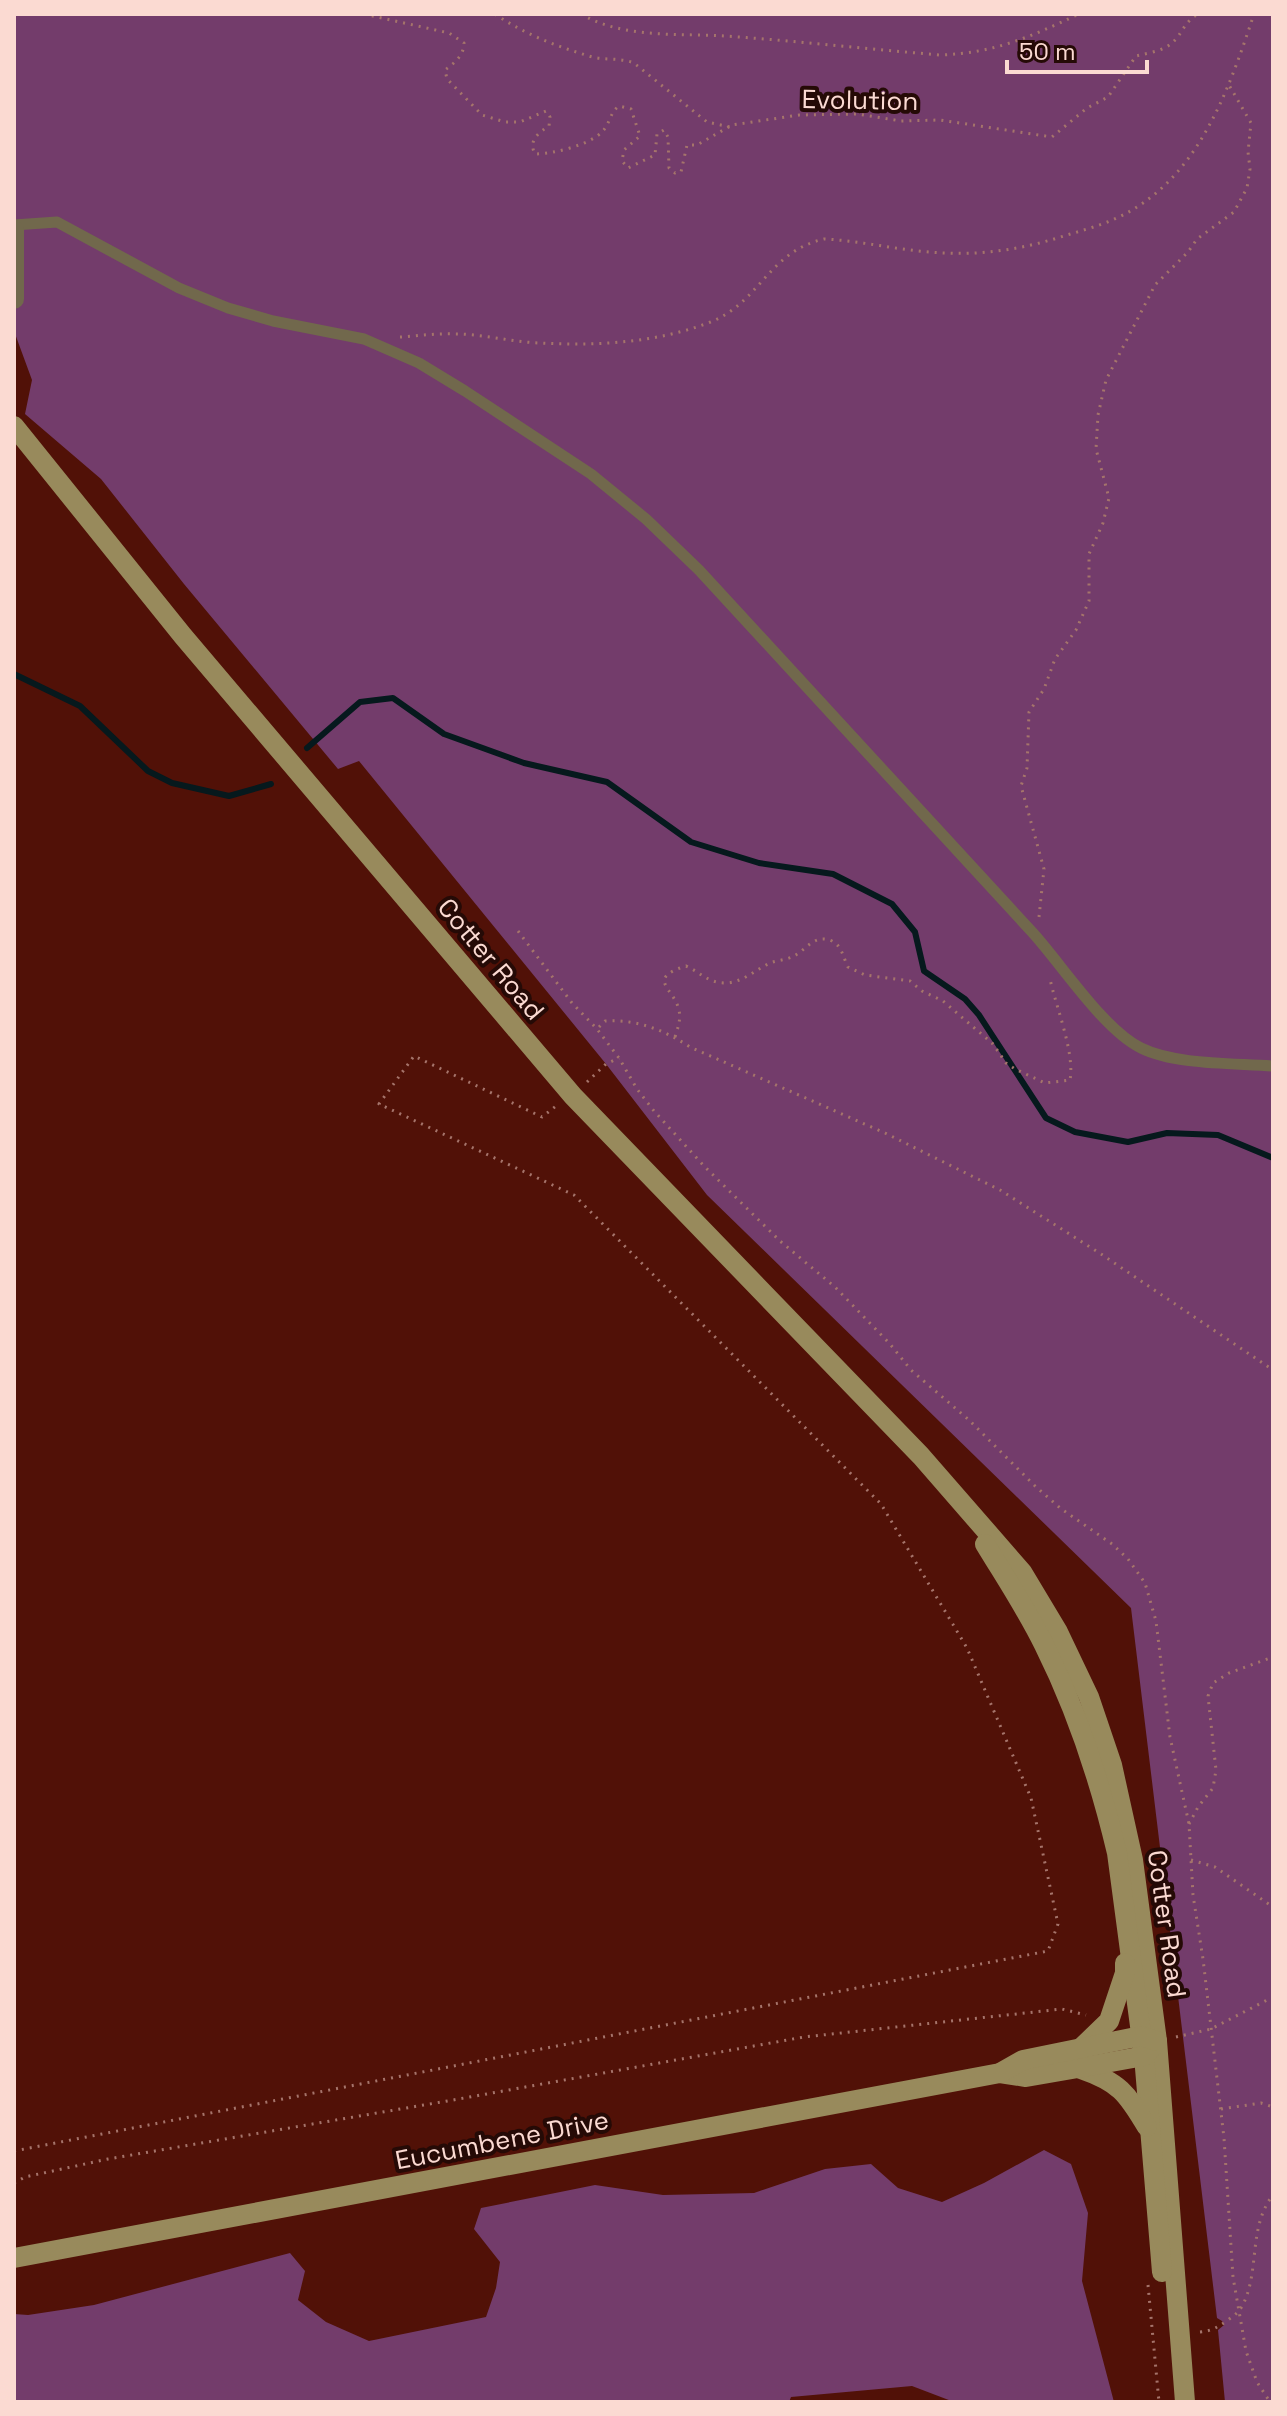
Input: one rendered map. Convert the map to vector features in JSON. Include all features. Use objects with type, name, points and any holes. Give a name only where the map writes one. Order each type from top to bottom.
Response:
[{"type":"main road","name":"Cotter Road","points":[[14,426],[183,636],[573,1096],[921,1456],[1022,1572],[1058,1632],[1089,1697],[1112,1765],[1133,1860],[1156,2219],[1174,2402]]},
{"type":"main road","name":"Cotter Road","points":[[958,1499],[1043,1642],[1070,1701],[1097,1776],[1117,1853],[1147,2044],[1185,2402]]},
{"type":"main road","points":[[1117,1853],[1125,1973],[1109,2021],[1079,2058],[1122,2089],[1151,2134]]},
{"type":"main road","name":"Eucumbene Drive","points":[[14,2258],[1000,2073],[1026,2077],[1079,2058],[1147,2044]]},
{"type":"street","points":[[14,228],[14,299]]},
{"type":"lane","points":[[14,228],[57,222],[179,288],[228,308],[273,321],[364,339],[419,363],[591,474],[646,519],[699,570],[1126,1039],[1140,1048],[1174,1058],[1273,1066]]},
{"type":"path","name":"Evolution","points":[[364,14],[449,33],[464,43],[464,51],[445,70],[447,79],[482,115],[505,122],[520,122],[546,111],[550,117],[549,126],[533,142],[535,154],[550,154],[600,134],[619,106],[631,109],[640,136],[624,150],[622,161],[628,168],[655,155],[657,134],[664,130],[668,137],[669,168],[675,173],[681,172],[687,145],[697,145],[730,127],[799,115],[857,114],[901,121],[940,120],[1052,137],[1087,108],[1108,97],[1136,56],[1173,42],[1188,20],[1198,14]]},
{"type":"path","points":[[495,14],[540,39],[592,57],[625,59],[634,63],[707,122],[730,127]]},
{"type":"path","points":[[581,14],[626,31],[726,36],[940,55],[1002,47],[1079,14]]},
{"type":"path","points":[[364,339],[454,334],[539,343],[633,341],[688,330],[729,313],[785,257],[810,242],[840,240],[942,253],[1009,250],[1118,218],[1163,186],[1196,149],[1229,85],[1254,14]]},
{"type":"path","points":[[675,1037],[680,1022],[678,1006],[665,986],[665,978],[670,971],[686,966],[706,979],[736,983],[822,939],[831,940],[840,947],[848,967],[865,975],[910,981],[943,1001],[993,1044],[1006,1063],[1015,1069],[1045,1083],[1070,1080],[1070,1055],[1038,920],[1044,869],[1021,786],[1027,768],[1029,712],[1089,601],[1089,554],[1103,523],[1109,498],[1096,449],[1098,415],[1106,380],[1155,285],[1197,239],[1234,212],[1247,188],[1251,123],[1229,85]]},
{"type":"path","points":[[518,931],[572,1003],[619,1058],[654,1111],[731,1194],[835,1287],[911,1370],[969,1420],[1034,1485],[1060,1508],[1112,1544],[1138,1571],[1145,1583],[1156,1621],[1170,1737],[1189,1824],[1193,1895],[1221,2109],[1233,2277],[1243,2338],[1257,2382],[1270,2402]]},
{"type":"path","points":[[597,1029],[605,1021],[632,1022],[675,1037],[690,1047],[885,1133],[1000,1190],[1273,1370]]},
{"type":"path","points":[[14,2151],[1048,1951],[1058,1924],[1031,1798],[967,1648],[881,1504],[574,1195],[379,1104],[414,1056],[542,1117],[573,1096],[606,1064],[619,1058]]},
{"type":"path","points":[[1189,1824],[1213,1788],[1216,1770],[1208,1696],[1213,1683],[1229,1673],[1273,1657]]},
{"type":"path","points":[[1191,1860],[1215,1867],[1273,1907]]},
{"type":"path","points":[[1147,2044],[1211,2029],[1273,1997]]},
{"type":"path","points":[[14,2183],[25,2177],[108,2159],[804,2037],[1062,2009],[1109,2021]]},
{"type":"path","points":[[1221,2109],[1261,2103],[1273,2107]]},
{"type":"path","points":[[1180,2333],[1212,2331],[1240,2311],[1248,2289],[1263,2211],[1273,2195]]},
{"type":"shaded area","points":[[14,14],[1273,14],[1273,2402],[1225,2402],[1218,2330],[1224,2325],[1217,2318],[1131,1608],[707,1195],[606,1064],[359,761],[338,769],[101,479],[25,414],[32,380],[14,331]]},
{"type":"shaded area","points":[[1044,2150],[1071,2164],[1088,2213],[1082,2281],[1114,2402],[954,2402],[912,2386],[791,2397],[789,2402],[14,2402],[14,2314],[28,2315],[94,2305],[290,2253],[305,2271],[298,2300],[326,2322],[369,2341],[486,2317],[496,2288],[500,2262],[474,2229],[481,2208],[595,2185],[663,2195],[754,2193],[825,2169],[871,2164],[898,2188],[942,2202]]},
{"type":"waterway","points":[[14,674],[80,706],[148,771],[172,783],[229,796],[271,784]]},
{"type":"waterway","points":[[307,748],[360,702],[393,698],[444,734],[524,763],[607,782],[691,842],[759,863],[833,874],[892,904],[915,932],[924,971],[965,999],[979,1015],[1046,1118],[1075,1132],[1128,1142],[1167,1133],[1218,1135],[1273,1158]]}]
